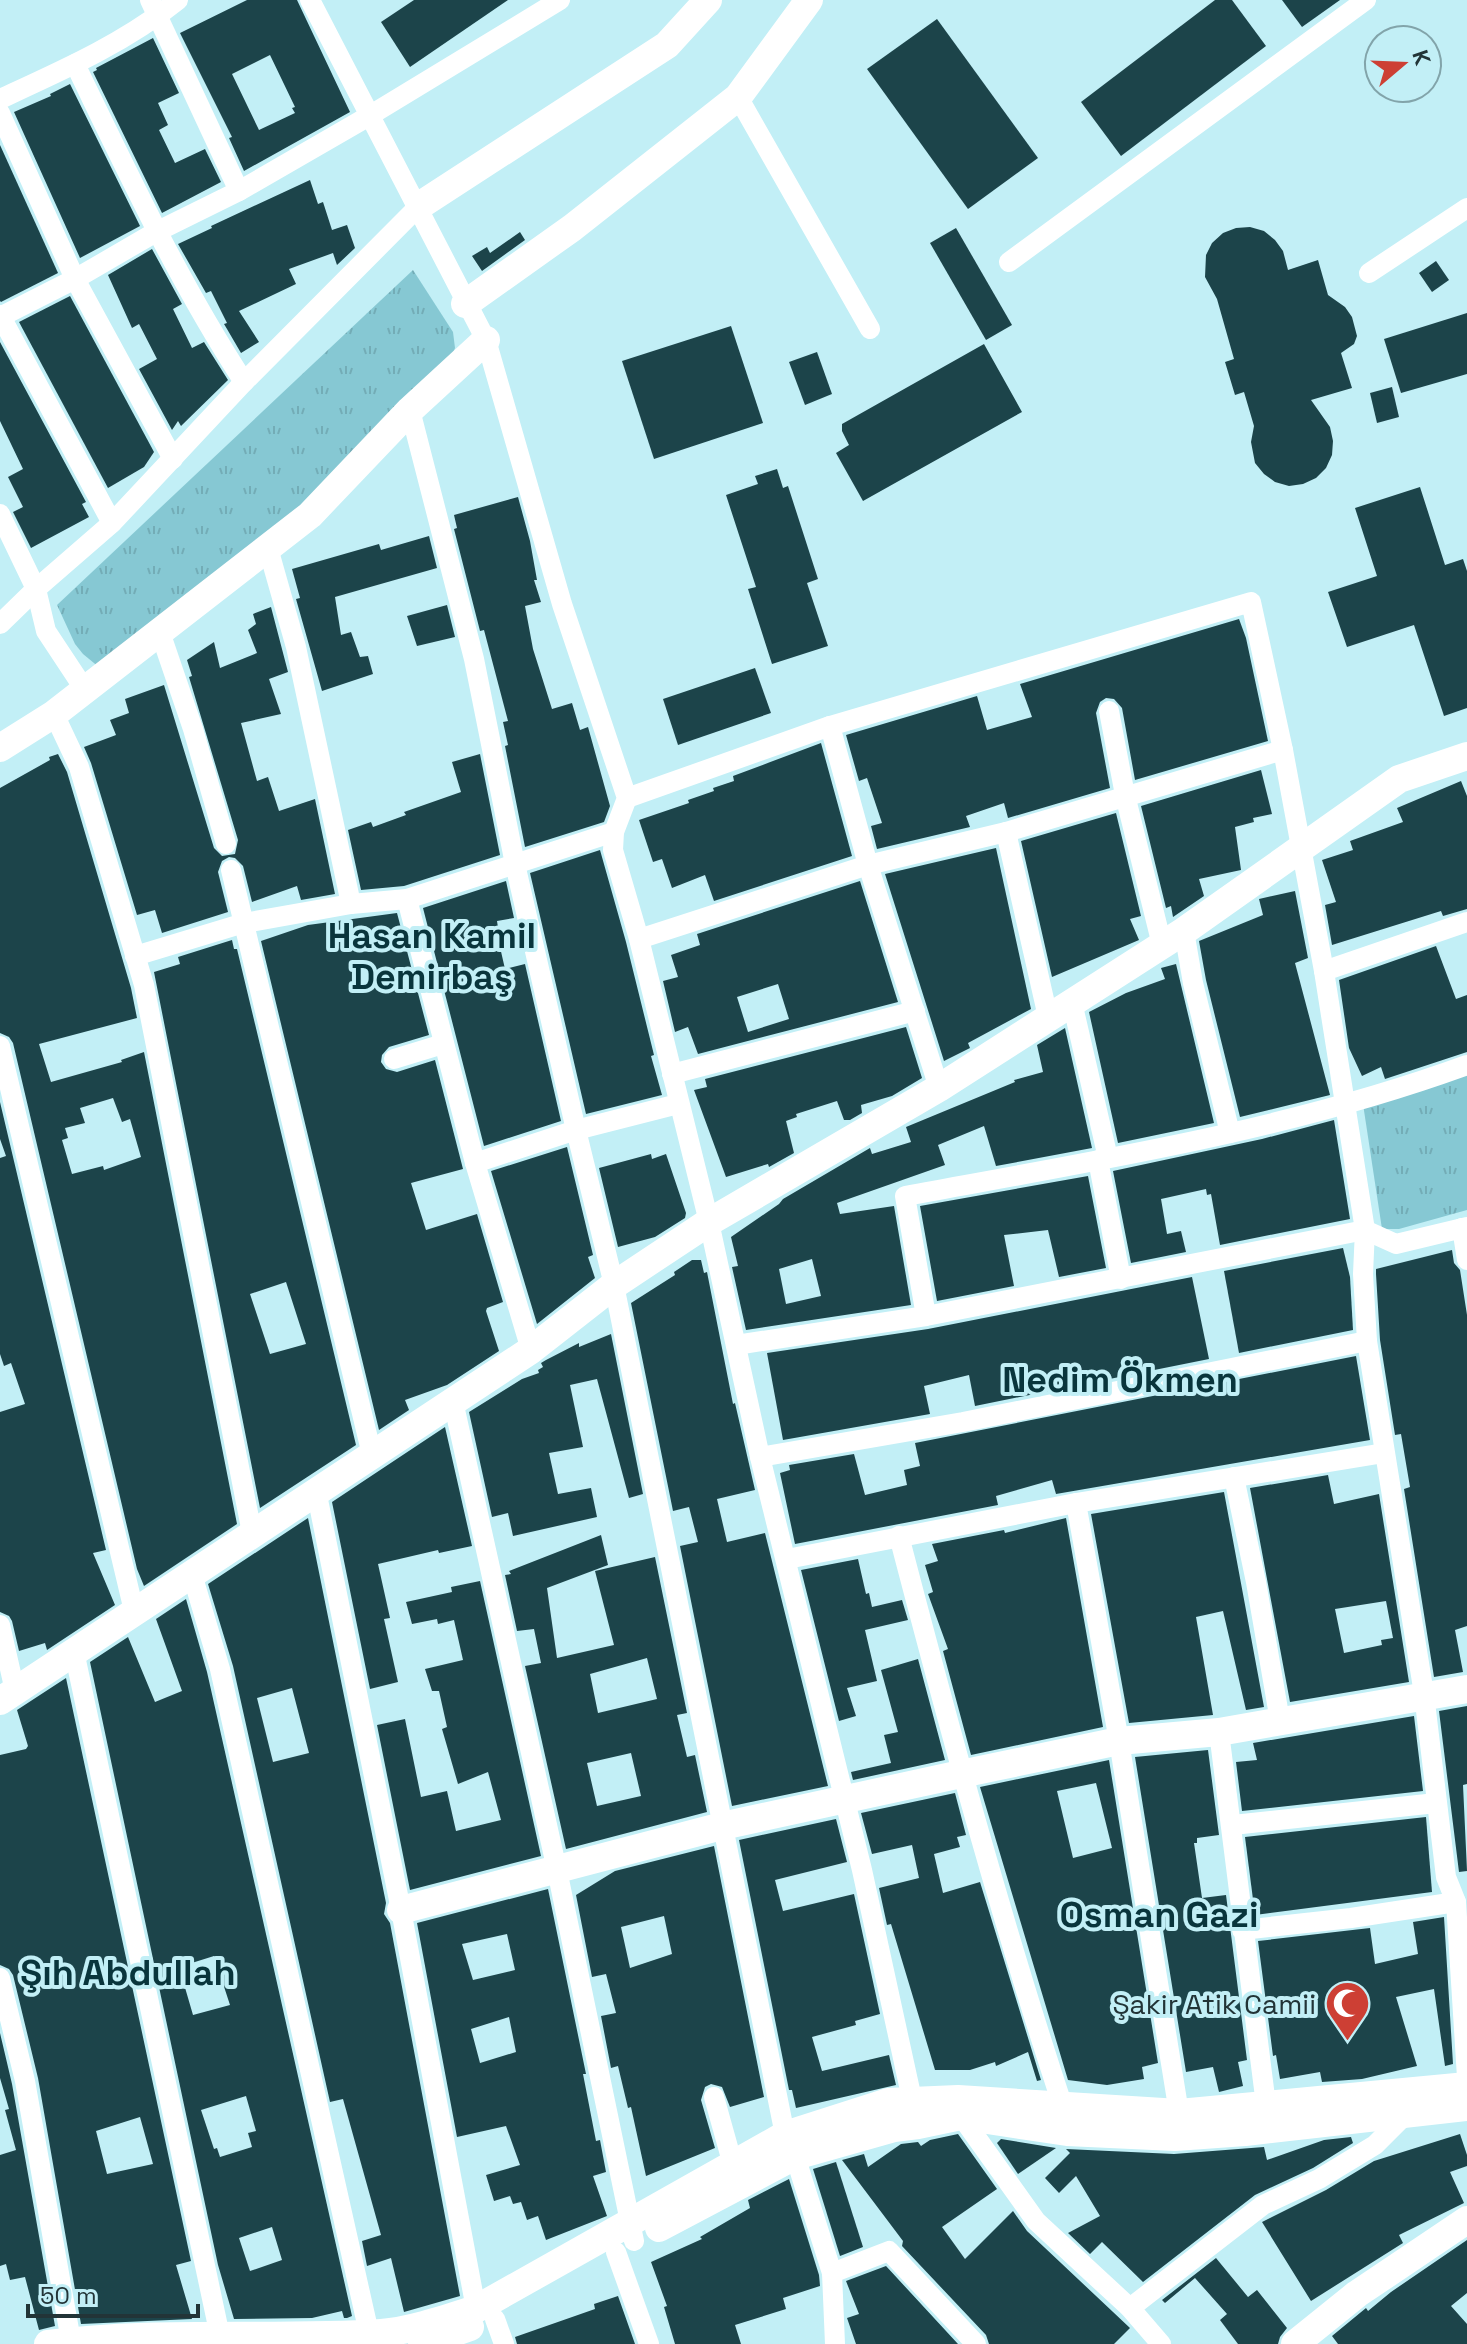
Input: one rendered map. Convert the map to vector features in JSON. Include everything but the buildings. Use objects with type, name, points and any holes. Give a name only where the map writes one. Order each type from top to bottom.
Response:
[{"type":"street","points":[[0,99],[75,64],[154,8],[178,0]]},
{"type":"street","points":[[310,0],[486,340],[562,604],[627,798],[614,832],[613,850],[639,939],[709,1222],[760,1457],[787,1559],[915,2113]]},
{"type":"street","points":[[112,523],[0,316],[239,191],[560,0]]},
{"type":"street","points":[[0,624],[112,523],[244,382],[419,206],[667,45],[708,0]]},
{"type":"street","points":[[465,304],[572,228],[738,97],[809,0]]},
{"type":"street","points":[[1009,262],[1366,0]]},
{"type":"street","points":[[154,8],[239,191]]},
{"type":"street","points":[[75,64],[156,232],[208,327],[244,382]]},
{"type":"street","points":[[738,97],[870,329]]},
{"type":"street","points":[[0,113],[75,279],[173,459]]},
{"type":"street","points":[[1369,273],[1467,208]]},
{"type":"street","points":[[0,748],[54,714],[310,515],[410,410],[486,340]]},
{"type":"street","points":[[410,410],[474,659],[515,864],[614,1285],[722,1826],[790,2146],[832,2273],[835,2344]]},
{"type":"street","points":[[0,514],[36,589],[46,631],[85,690]]},
{"type":"street","points":[[268,548],[296,647],[351,904]]},
{"type":"street","points":[[627,798],[830,726],[1251,602],[1283,750],[1324,971],[1365,1230],[1363,1274],[1367,1341],[1424,1694],[1446,1877],[1456,1902],[1467,2077]]},
{"type":"street","points":[[160,632],[193,729],[226,844]]},
{"type":"street","points":[[1109,711],[1125,795],[1173,938],[1193,983],[1230,1133]]},
{"type":"street","points":[[54,714],[83,780],[147,1001],[252,1533]]},
{"type":"street","points":[[830,726],[868,865],[939,1088]]},
{"type":"street","points":[[639,939],[868,865],[1006,832],[1283,750]]},
{"type":"street","points":[[0,1625],[7,1696],[531,1350],[614,1285],[709,1222],[939,1088],[1173,938],[1399,779],[1467,756]]},
{"type":"street","points":[[135,956],[244,923],[351,904],[407,899],[614,832]]},
{"type":"street","points":[[1006,832],[1103,1159],[1121,1279]]},
{"type":"street","points":[[231,870],[372,1455]]},
{"type":"street","points":[[407,899],[475,1163],[531,1350]]},
{"type":"street","points":[[1324,971],[1467,922]]},
{"type":"street","points":[[672,1074],[915,1011]]},
{"type":"street","points":[[394,1059],[443,1044]]},
{"type":"street","points":[[0,1046],[134,1611]]},
{"type":"street","points":[[926,1316],[905,1196],[1230,1133],[1345,1104],[1467,1065]]},
{"type":"street","points":[[475,1163],[576,1130],[678,1104]]},
{"type":"street","points":[[736,1345],[926,1316],[1365,1230],[1396,1244],[1465,1227],[1467,1260]]},
{"type":"street","points":[[760,1457],[963,1422],[1367,1341]]},
{"type":"street","points":[[453,1401],[557,1870],[649,2344]]},
{"type":"street","points":[[787,1559],[1076,1503],[1384,1453]]},
{"type":"street","points":[[1234,1477],[1280,1721]]},
{"type":"street","points":[[316,1490],[401,1910],[492,2324]]},
{"type":"street","points":[[1076,1503],[1119,1741],[1179,2113]]},
{"type":"street","points":[[899,1536],[961,1774],[1023,1986],[1063,2107]]},
{"type":"street","points":[[192,1574],[220,1669],[369,2333]]},
{"type":"street","points":[[74,1651],[220,2336]]},
{"type":"street","points":[[401,1910],[722,1826],[1119,1741],[1219,1732],[1424,1694],[1467,1689]]},
{"type":"street","points":[[1219,1732],[1266,2105]]},
{"type":"street","points":[[1233,1825],[1436,1803]]},
{"type":"street","points":[[1242,1930],[1456,1902]]},
{"type":"street","points":[[0,1978],[25,2081],[60,2343],[382,2333],[492,2324]]},
{"type":"street","points":[[627,2239],[733,2165],[790,2146],[894,2128],[915,2113],[958,2099],[1179,2113],[1467,2086]]},
{"type":"street","points":[[714,2097],[733,2165]]},
{"type":"street","points":[[915,2113],[961,2116],[1067,2132],[1175,2137],[1467,2107]]},
{"type":"street","points":[[1130,2308],[1263,2205],[1319,2179],[1375,2145],[1407,2113]]},
{"type":"street","points":[[961,2116],[1036,2221],[1130,2308],[1161,2344]]},
{"type":"street","points":[[422,2344],[492,2324],[627,2239],[790,2146]]},
{"type":"street","points":[[1295,2344],[1357,2294],[1467,2220]]},
{"type":"street","points":[[832,2273],[889,2251],[976,2344]]},
{"type":"green space","points":[[413,270],[453,332],[455,348],[445,375],[340,481],[100,668],[75,644],[57,605]]},
{"type":"green space","points":[[1467,1075],[1467,1210],[1399,1229],[1382,1229],[1363,1104]]},
{"type":"place","name":"Şakir Atik Camii","points":[[1347,2043]]},
{"type":"district","name":"Hasan Kamil Demirbaş","points":[[432,956]]},
{"type":"district","name":"Nedim Ökmen","points":[[1120,1379]]},
{"type":"district","name":"Osman Gazi","points":[[1159,1914]]},
{"type":"district","name":"Şıh Abdullah","points":[[128,1972]]}]
